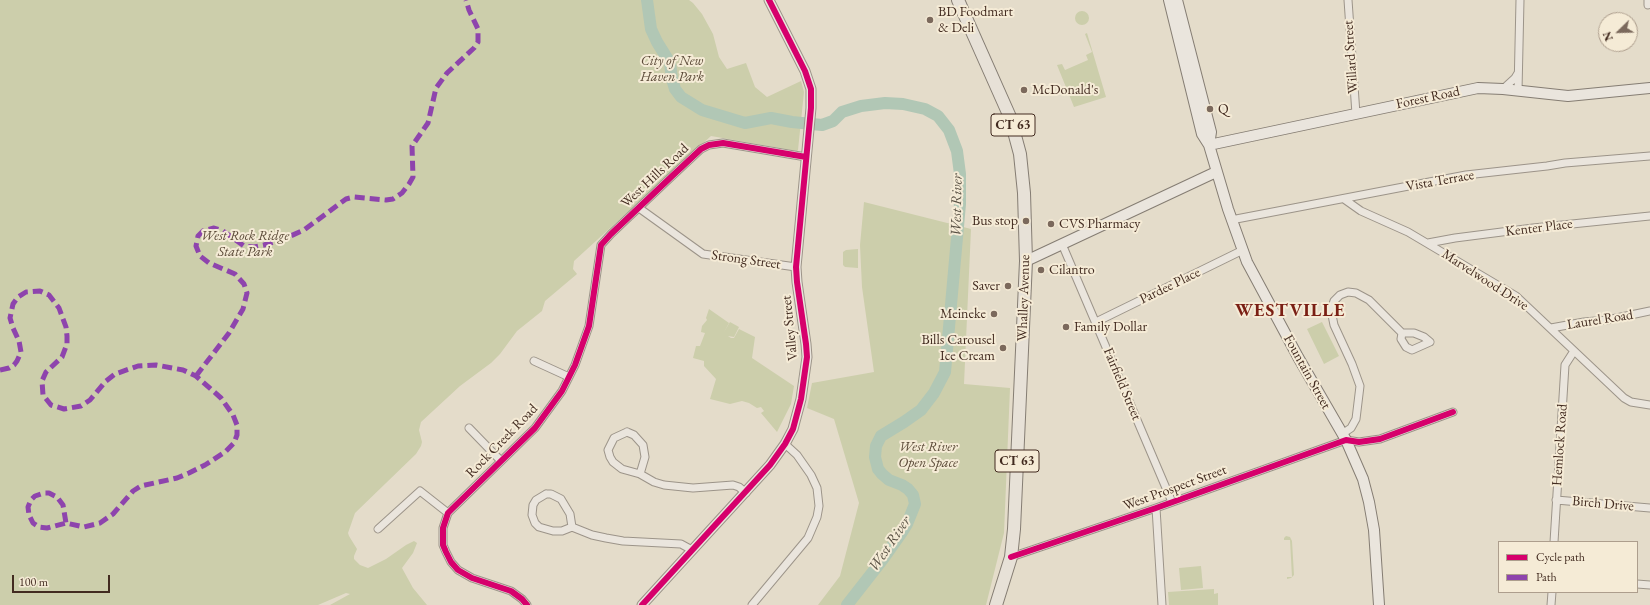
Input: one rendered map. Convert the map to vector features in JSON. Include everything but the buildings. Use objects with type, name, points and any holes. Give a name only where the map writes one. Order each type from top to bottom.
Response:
[{"type":"main road","name":"Whalley Avenue","points":[[958,0],[994,78],[1014,129],[1020,154],[1024,193],[1026,261],[1014,529],[1011,557],[996,605]]},
{"type":"main road","name":"Fountain Street","points":[[1169,0],[1211,132],[1209,145],[1216,172],[1231,220],[1254,278],[1344,437],[1363,479],[1369,502],[1377,558],[1379,605]]},
{"type":"main road","name":"Fountain Street","points":[[1177,0],[1192,72]]},
{"type":"main road","name":"Forest Road","points":[[1209,145],[1465,91],[1486,88],[1568,96],[1650,88]]},
{"type":"main road","points":[[1026,261],[1216,172]]},
{"type":"street","name":"Valley Street","points":[[642,605],[770,466],[793,429],[801,399],[807,357],[805,328],[797,282],[796,267],[811,108],[811,89],[808,79],[769,0]]},
{"type":"street","name":"Willard Street","points":[[1348,0],[1356,114]]},
{"type":"street","points":[[1518,91],[1520,0]]},
{"type":"street","points":[[1503,89],[1515,78],[1518,73]]},
{"type":"street","name":"West Hills Road","points":[[601,245],[701,150],[709,145],[723,143],[806,157]]},
{"type":"street","name":"Vista Terrace","points":[[1231,220],[1466,175],[1547,166],[1559,163],[1650,156]]},
{"type":"street","name":"Marvelwood Drive","points":[[1344,198],[1360,212],[1408,232],[1516,296],[1624,398],[1631,402],[1650,405]]},
{"type":"street","name":"Strong Street","points":[[639,208],[704,254],[796,267]]},
{"type":"street","name":"Kenter Place","points":[[1428,243],[1534,228],[1650,216]]},
{"type":"street","name":"Fairfield Street","points":[[1062,244],[1172,502]]},
{"type":"street","name":"Rock Creek Road","points":[[526,605],[511,591],[464,574],[451,562],[445,549],[442,536],[443,528],[448,513],[457,503],[538,424],[556,400],[569,377],[584,345],[589,326],[593,309],[598,258],[601,245]]},
{"type":"street","name":"Pardee Place","points":[[1096,322],[1243,250]]},
{"type":"street","points":[[1402,333],[1370,300],[1356,293],[1348,292],[1340,295],[1334,301],[1331,310],[1334,325],[1352,364],[1360,386],[1356,419],[1344,437],[1359,442],[1380,440],[1454,412]]},
{"type":"street","name":"Laurel Road","points":[[1551,328],[1584,322],[1607,320],[1650,311]]},
{"type":"street","name":"Hemlock Road","points":[[1554,541],[1565,365],[1574,351]]},
{"type":"street","points":[[534,361],[569,377]]},
{"type":"street","name":"Rock Creek Road","points":[[469,428],[501,461]]},
{"type":"street","points":[[640,474],[645,457],[643,445],[640,440],[627,432],[614,438],[608,450],[613,462],[622,469],[640,474],[654,482],[664,485],[694,488],[733,485],[739,487],[746,493]]},
{"type":"street","name":"West Prospect Street","points":[[1011,557],[1156,508],[1344,437]]},
{"type":"street","points":[[752,605],[808,538],[817,517],[819,506],[817,488],[811,475],[797,455],[785,444]]},
{"type":"street","points":[[378,529],[420,491],[448,513]]},
{"type":"street","points":[[546,494],[556,495],[561,499],[570,514],[572,526],[562,531],[539,527],[535,523],[532,514],[533,505],[536,500],[546,494]]},
{"type":"street","name":"Birch Drive","points":[[1556,500],[1650,508]]},
{"type":"street","points":[[1156,508],[1162,605]]},
{"type":"street","points":[[572,526],[592,535],[606,538],[636,542],[681,544],[692,550]]},
{"type":"street","points":[[1638,584],[1650,584]]},
{"type":"street","points":[[1551,605],[1552,593]]},
{"type":"green space","name":"West Rock Ridge State Park","points":[[0,0],[689,0],[702,14],[713,34],[719,57],[727,69],[746,63],[755,87],[767,97],[801,81],[804,92],[798,150],[711,136],[574,261],[573,269],[577,274],[545,301],[542,311],[517,331],[500,354],[491,363],[460,386],[421,422],[419,430],[422,442],[416,454],[355,513],[348,533],[357,549],[354,559],[360,565],[368,568],[386,559],[406,545],[414,541],[417,543],[413,553],[402,568],[413,588],[427,605],[330,605],[350,594],[346,593],[318,605],[0,605]]},
{"type":"green space","points":[[1082,11],[1087,13],[1089,18],[1087,23],[1082,25],[1077,23],[1075,18],[1077,13]]},
{"type":"green space","points":[[1087,33],[1106,97],[1074,107],[1057,65],[1062,64],[1065,70],[1088,60],[1086,55],[1092,52],[1085,34]]},
{"type":"green space","name":"West River Open Space","points":[[864,202],[971,229],[964,384],[1010,388],[1004,533],[986,605],[818,605],[840,576],[859,503],[834,419],[807,408],[812,383],[874,372],[862,287],[860,245]]},
{"type":"green space","points":[[858,249],[858,268],[845,267],[843,265],[843,252],[846,250]]},
{"type":"green space","points":[[709,309],[729,323],[724,332],[730,322],[739,327],[734,337],[728,336],[731,338],[734,338],[739,329],[755,337],[752,358],[794,386],[791,404],[777,432],[761,413],[764,411],[761,407],[757,408],[742,401],[730,404],[710,399],[716,379],[704,366],[704,361],[693,358],[696,346],[700,346],[705,333],[701,332],[702,326],[707,320],[706,318]]},
{"type":"green space","points":[[1322,322],[1339,356],[1324,364],[1307,329]]},
{"type":"green space","points":[[1286,536],[1290,537],[1292,541],[1294,575],[1292,577],[1290,540],[1284,540]]},
{"type":"green space","points":[[1201,566],[1203,588],[1181,590],[1179,568]]},
{"type":"green space","points":[[1214,589],[1214,594],[1218,593],[1218,605],[1169,605],[1168,592]]},
{"type":"waterway","name":"West River","points":[[647,0],[651,29],[670,63],[675,89],[681,97],[702,110],[745,123],[771,118],[822,125],[833,121],[842,112],[861,106],[885,103],[903,104],[925,109],[938,116],[949,130],[957,151],[960,174],[960,204],[945,372],[934,393],[921,410],[881,436],[876,446],[875,457],[878,469],[889,480],[908,489],[913,495],[915,504],[902,532],[847,605]]},
{"type":"marked path","points":[[196,376],[229,333],[243,309],[247,293],[244,284],[235,274],[209,263],[200,256],[196,246],[198,236],[203,231],[214,228],[223,231],[244,246],[254,247],[264,245],[304,230],[346,199],[354,197],[386,200],[393,199],[402,193],[413,177],[412,146],[428,123],[436,88],[447,73],[474,48],[478,42],[478,29],[466,0]]},
{"type":"marked path","points":[[0,370],[14,365],[21,352],[19,341],[10,318],[13,304],[18,297],[26,292],[40,291],[49,295],[59,308],[66,327],[67,336],[67,344],[62,357],[46,372],[42,381],[43,395],[51,405],[64,409],[81,406],[90,400],[106,381],[115,374],[138,366],[156,365],[183,370],[196,376],[221,398],[233,415],[237,425],[237,435],[234,443],[225,452],[205,465],[177,478],[141,486],[133,491],[113,514],[100,523],[84,527],[66,523],[47,528],[39,527],[33,523],[29,515],[28,507],[31,500],[35,496],[44,493],[49,493],[57,497],[63,505],[66,523]]},
{"type":"cycle path","points":[[642,605],[770,465],[785,444],[793,429],[801,399],[807,357],[796,267],[811,108],[811,89],[805,71],[769,0]]},
{"type":"cycle path","points":[[527,605],[522,599],[511,591],[472,578],[458,570],[451,562],[443,545],[443,528],[448,513],[535,428],[562,391],[575,365],[589,326],[601,245],[701,149],[709,145],[723,143],[806,157]]},
{"type":"cycle path","points":[[1011,557],[1156,508],[1346,440],[1359,442],[1380,439],[1453,412]]},
{"type":"place","name":"BD Foodmart & Deli","points":[[930,20]]},
{"type":"place","name":"McDonald's","points":[[1024,90]]},
{"type":"place","name":"Q","points":[[1210,109]]},
{"type":"place","name":"Bus stop","points":[[1026,221]]},
{"type":"place","name":"CVS Pharmacy","points":[[1051,224]]},
{"type":"place","name":"Cilantro","points":[[1041,270]]},
{"type":"place","name":"Saver","points":[[1008,286]]},
{"type":"place","name":"Meineke","points":[[994,314]]},
{"type":"place","name":"Family Dollar","points":[[1066,327]]},
{"type":"place","name":"Bills Carousel Ice Cream","points":[[1003,348]]},
{"type":"district","name":"WESTVILLE","points":[[1290,311]]},
{"type":"park label","name":"City of New Haven Park","points":[[672,70]]}]
